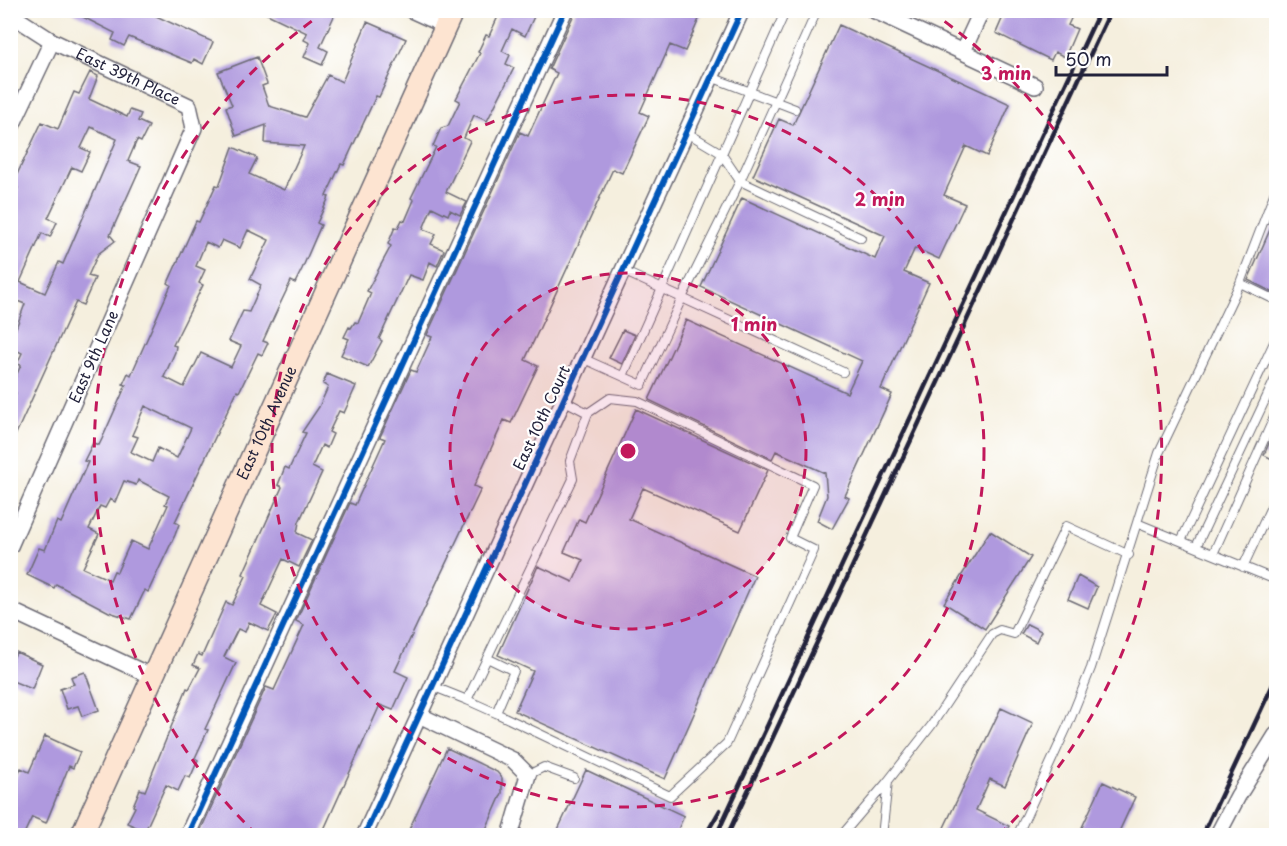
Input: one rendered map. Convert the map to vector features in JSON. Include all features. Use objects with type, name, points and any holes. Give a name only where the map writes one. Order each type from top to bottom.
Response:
[{"type":"street","points":[[411,10],[450,18]]},
{"type":"street","points":[[187,836],[565,10]]},
{"type":"street","name":"East 10th Court","points":[[364,836],[742,10]]},
{"type":"street","points":[[873,10],[1035,86]]},
{"type":"street","points":[[963,51],[982,10]]},
{"type":"street","name":"East 39th Place","points":[[10,14],[52,41],[189,106],[194,128],[178,168]]},
{"type":"street","name":"East 10th Avenue","points":[[81,836],[450,18]]},
{"type":"street","points":[[10,130],[52,41]]},
{"type":"street","name":"East 9th Lane","points":[[10,546],[178,168]]},
{"type":"street","points":[[10,610],[153,677]]},
{"type":"street","points":[[419,715],[513,760],[528,776],[511,833]]},
{"type":"street","points":[[1217,836],[1238,796],[1276,735]]},
{"type":"lane","points":[[623,376],[786,10]]},
{"type":"lane","points":[[582,358],[642,385],[740,181],[815,15]]},
{"type":"lane","points":[[711,77],[795,109]]},
{"type":"lane","points":[[686,132],[721,153],[740,181],[861,238]]},
{"type":"lane","points":[[1017,836],[1076,706],[1129,555],[1162,447],[1240,283],[1276,189]]},
{"type":"lane","points":[[623,271],[843,372]]},
{"type":"lane","points":[[1240,283],[1273,299]]},
{"type":"lane","points":[[1181,541],[1276,338]]},
{"type":"lane","points":[[1196,547],[1276,377]]},
{"type":"lane","points":[[432,686],[496,713],[670,796],[727,743],[814,550],[790,538],[813,485],[636,401],[610,398],[588,413],[570,461],[573,479],[467,700]]},
{"type":"lane","points":[[563,400],[588,413]]},
{"type":"lane","points":[[1213,554],[1276,414]]},
{"type":"lane","points":[[1243,567],[1276,496]]},
{"type":"lane","points":[[1139,524],[1276,580]]},
{"type":"lane","points":[[841,836],[888,781],[938,715],[992,634],[1000,630],[1014,634],[1066,526],[1129,555]]},
{"type":"lane","points":[[487,658],[514,670],[496,713]]},
{"type":"lane","points":[[528,776],[544,767],[574,778]]},
{"type":"lane","points":[[882,836],[888,781]]},
{"type":"building","points":[[69,10],[143,10],[213,42],[203,64],[194,59],[192,63],[129,37],[124,46],[112,40],[115,33]]},
{"type":"building","points":[[259,10],[326,10],[335,14],[320,47],[328,51],[322,65],[304,57],[310,43],[304,40],[307,33]]},
{"type":"building","points":[[501,10],[537,10],[525,36],[512,29],[502,51],[510,55],[506,64],[514,68],[487,121],[474,115],[464,138],[470,141],[446,192],[467,202],[460,215],[450,210],[448,215],[432,207],[423,229],[436,234],[431,244],[444,250],[437,266],[430,262],[423,280],[409,275],[379,339],[382,341],[368,367],[341,355],[349,339],[344,337],[349,327],[351,328],[355,322],[358,323],[371,293],[367,291],[391,246],[388,244],[395,227],[398,228],[402,220],[405,221],[414,200],[411,198],[436,147],[433,146],[441,128],[448,126],[460,101],[456,99],[480,53],[478,52],[486,35],[489,36]]},
{"type":"building","points":[[576,10],[703,10],[685,51],[670,45],[640,112],[649,116],[622,173],[613,169],[525,360],[538,366],[511,423],[504,420],[474,486],[481,489],[395,671],[408,677],[393,710],[380,705],[321,836],[198,836],[266,687],[274,690],[304,625],[296,621],[350,503],[355,505],[385,439],[380,437],[411,370],[416,372],[432,337],[427,335],[520,132],[528,136],[557,73],[549,69]]},
{"type":"building","points":[[1006,10],[1075,10],[1068,25],[1077,29],[1065,57],[1055,52],[1051,60],[996,33]]},
{"type":"building","points":[[367,22],[406,39],[379,97],[376,96],[344,165],[341,164],[326,196],[329,197],[317,223],[321,225],[295,283],[291,281],[263,341],[268,343],[262,355],[258,353],[239,392],[237,391],[175,522],[179,524],[175,535],[148,592],[145,590],[131,619],[109,612],[56,584],[54,588],[27,575],[39,548],[45,550],[57,521],[61,523],[88,462],[84,461],[93,443],[99,445],[102,439],[126,385],[123,384],[128,373],[131,375],[171,285],[168,283],[196,221],[199,222],[216,185],[219,186],[233,147],[257,158],[249,174],[284,190],[304,146],[265,143],[266,125],[236,136],[226,107],[232,105],[218,72],[257,57],[267,84],[262,86],[269,106],[305,117],[328,75],[342,82]],"holes":[[[248,230],[269,240],[250,279],[261,285],[249,312],[243,311],[229,341],[241,346],[231,367],[201,353],[184,387],[164,377],[175,352],[176,346],[173,345],[203,285],[199,283],[205,270],[196,266],[206,242],[218,248],[222,240],[240,248]],[[145,406],[191,428],[177,458],[158,448],[152,462],[131,452],[138,437],[132,435]],[[138,480],[169,496],[165,504],[168,505],[148,549],[131,541],[117,572],[114,571],[110,580],[83,568],[99,534],[89,529],[100,506],[105,508],[110,499],[115,502],[124,481],[136,485]]]},
{"type":"building","points":[[839,25],[1010,104],[987,156],[966,146],[944,195],[965,204],[939,259],[915,248],[904,272],[929,283],[881,389],[892,394],[845,496],[849,498],[832,529],[817,521],[827,496],[825,473],[776,451],[772,459],[649,400],[686,320],[847,393],[862,361],[701,287],[742,198],[875,259],[885,236],[753,176],[779,119],[793,125]]},
{"type":"building","points":[[90,72],[98,76],[89,99],[127,117],[130,110],[141,114],[138,121],[149,126],[141,142],[137,140],[128,161],[141,166],[110,235],[115,241],[98,254],[88,276],[95,278],[83,305],[76,302],[10,447],[10,405],[16,393],[10,389],[21,365],[17,364],[22,353],[10,347],[10,344],[25,304],[12,299],[10,303],[10,205],[18,188],[12,185],[42,122],[58,129],[74,92],[79,94]],"holes":[[[91,127],[117,139],[63,264],[59,262],[45,293],[20,282],[42,233],[50,237],[57,222],[48,218],[72,167],[81,171],[90,152],[81,148]]]},
{"type":"building","points":[[1276,216],[1276,294],[1248,280]]},
{"type":"building","points":[[623,330],[635,335],[622,364],[609,358]]},
{"type":"building","points":[[327,374],[356,386],[344,413],[339,411],[329,432],[333,434],[327,448],[322,445],[312,467],[322,472],[299,522],[297,533],[312,540],[299,567],[283,559],[261,606],[277,614],[268,631],[249,622],[245,632],[238,629],[224,657],[236,663],[205,729],[208,730],[195,758],[198,760],[190,778],[185,776],[178,791],[166,785],[145,831],[127,823],[135,807],[133,806],[140,789],[145,791],[187,688],[189,689],[200,668],[193,665],[198,654],[202,656],[226,602],[232,605],[246,576],[243,574],[282,487],[278,485],[285,467],[289,469],[306,433],[302,432],[319,407],[328,387],[323,384]]},
{"type":"building","points":[[636,409],[768,470],[740,531],[643,488],[629,519],[755,576],[665,779],[515,711],[533,671],[498,655],[538,566],[573,582],[583,560],[564,552],[579,519],[585,522]]},
{"type":"building","points":[[1276,427],[1276,461],[1264,455]]},
{"type":"building","points":[[990,531],[1031,557],[985,629],[944,603]]},
{"type":"building","points":[[1078,576],[1097,587],[1088,608],[1068,599]]},
{"type":"building","points":[[1027,624],[1041,631],[1036,642],[1021,634]]},
{"type":"building","points":[[16,652],[42,664],[32,689],[10,680],[10,666]]},
{"type":"building","points":[[85,672],[99,710],[82,716],[78,706],[67,709],[60,689],[74,684],[71,677]]},
{"type":"building","points":[[1001,708],[1033,723],[1005,786],[990,779],[976,810],[1009,826],[1005,836],[940,836]]},
{"type":"building","points":[[45,736],[80,752],[73,768],[69,766],[46,823],[32,817],[23,836],[10,836],[10,805],[14,796],[10,795],[10,789],[21,768],[29,772]]},
{"type":"building","points":[[447,748],[497,772],[502,778],[502,793],[483,836],[406,836]]},
{"type":"building","points":[[586,770],[684,816],[675,836],[555,836]]},
{"type":"building","points":[[1103,782],[1135,797],[1117,836],[1078,836]]},
{"type":"railway","points":[[716,836],[1100,10]]},
{"type":"railway","points":[[727,836],[1111,10]]},
{"type":"railway","points":[[1202,836],[1276,678]]},
{"type":"railway","points":[[705,836],[720,810]]},
{"type":"cycle path","points":[[187,836],[565,10]]},
{"type":"cycle path","points":[[364,836],[742,10]]}]
